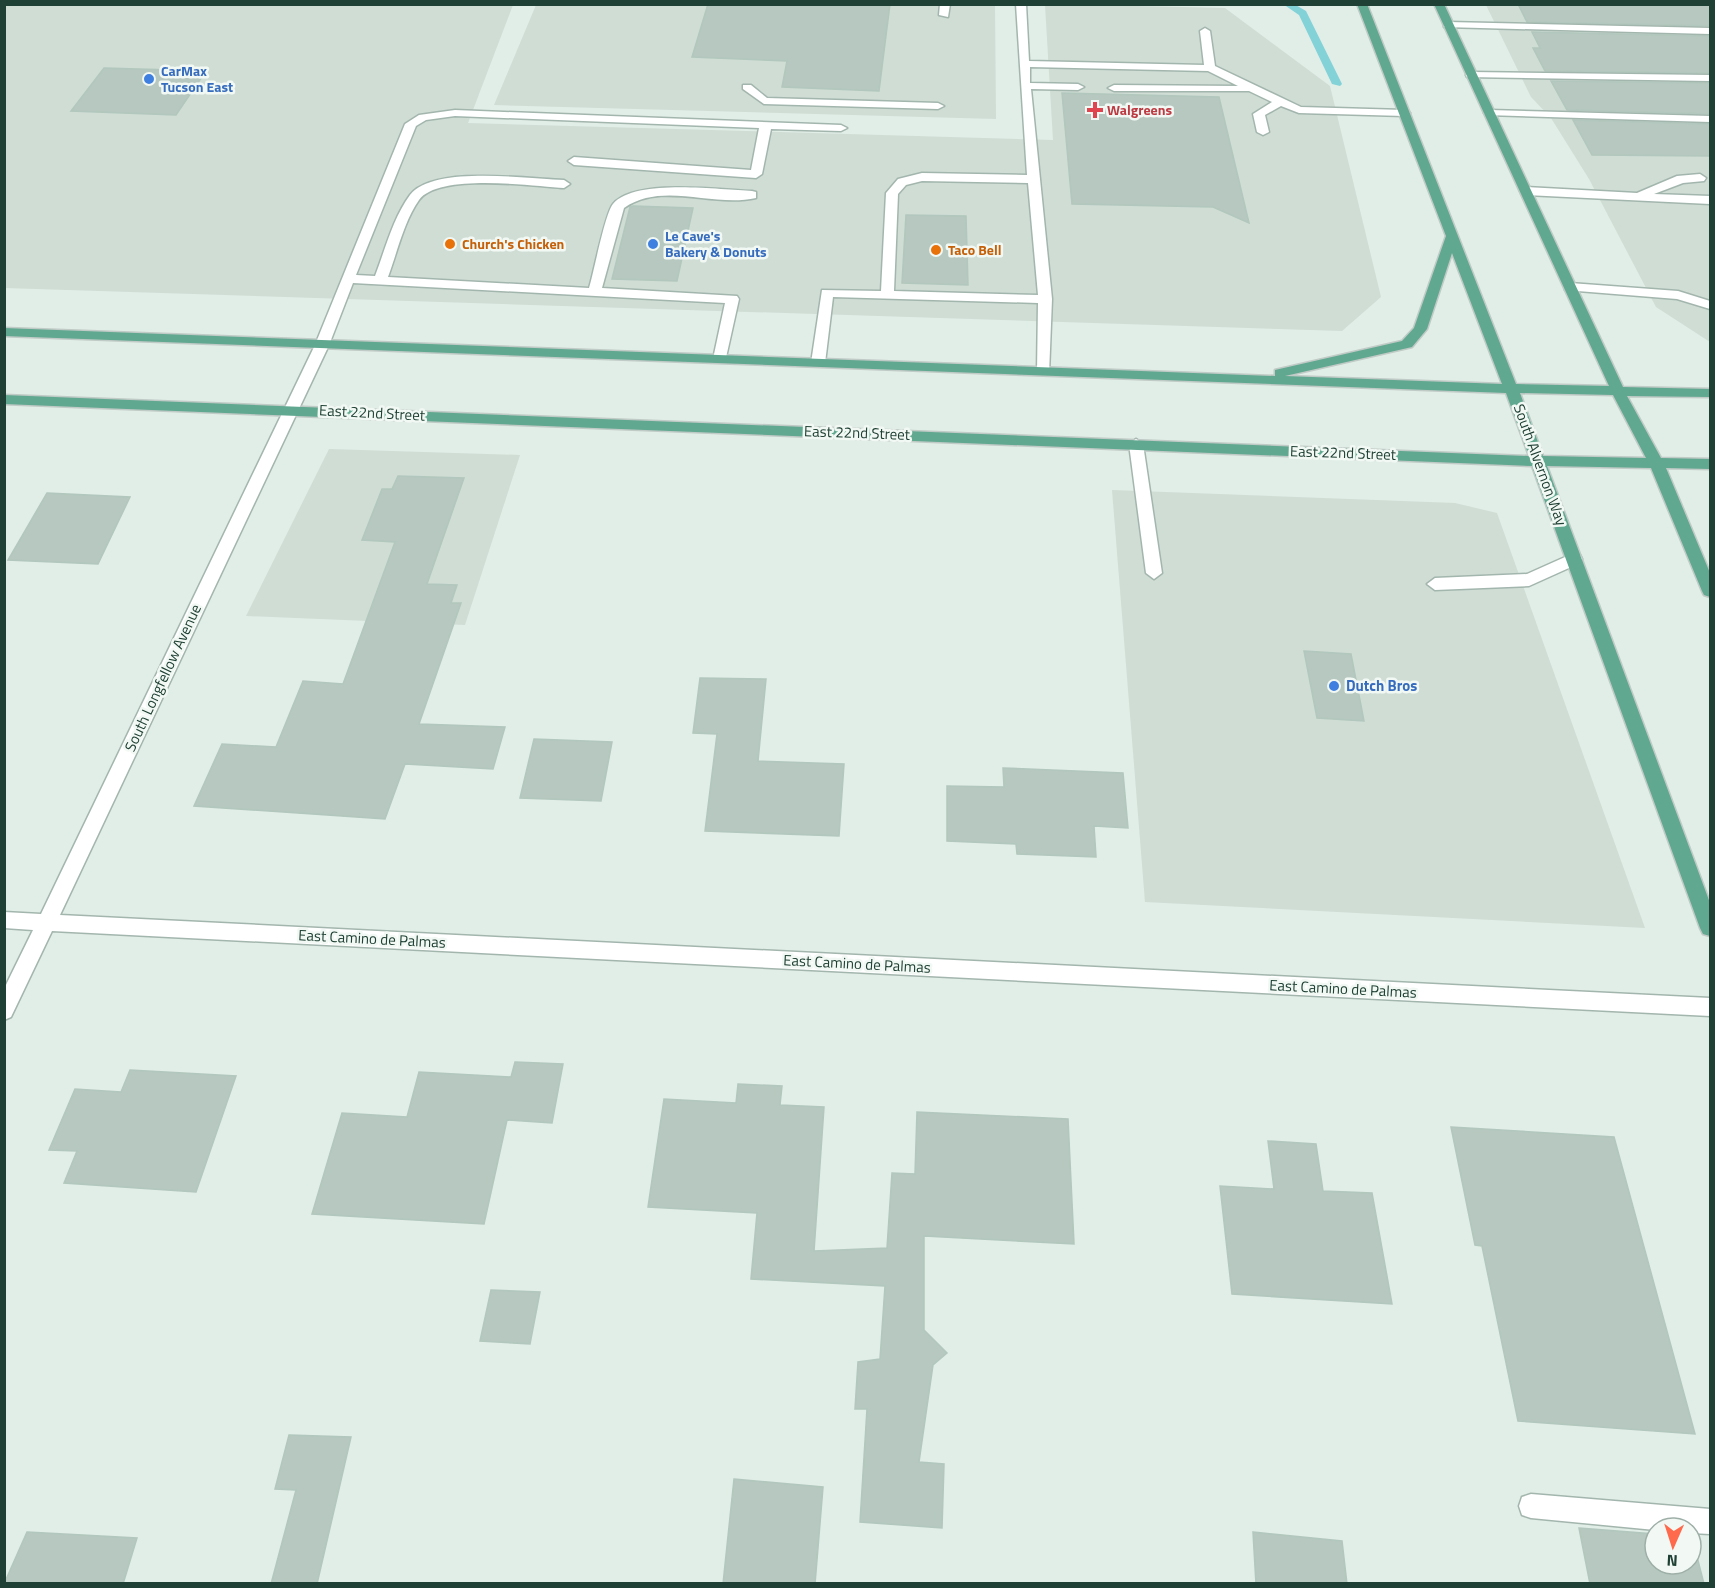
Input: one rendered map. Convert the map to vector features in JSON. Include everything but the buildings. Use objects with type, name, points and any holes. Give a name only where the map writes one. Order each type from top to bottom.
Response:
[{"type":"main road","name":"South Alvernon Way","points":[[1362,4],[1511,388],[1710,928]]},
{"type":"main road","points":[[1439,4],[1618,391],[1657,464],[1710,591]]},
{"type":"main road","points":[[1255,379],[1407,344],[1420,329],[1452,234]]},
{"type":"main road","points":[[4,332],[1255,379],[1710,393]]},
{"type":"main road","name":"East 22nd Street","points":[[4,399],[1538,461],[1710,464]]},
{"type":"street","points":[[1021,4],[1025,86],[1045,299],[1044,371]]},
{"type":"street","points":[[1448,25],[1710,31]]},
{"type":"street","points":[[1205,31],[1210,68]]},
{"type":"street","points":[[1024,64],[1210,68],[1299,110],[1404,113]]},
{"type":"street","points":[[1471,75],[1710,78]]},
{"type":"street","points":[[1025,86],[1078,87]]},
{"type":"street","points":[[747,87],[764,101],[938,106]]},
{"type":"street","points":[[1114,88],[1253,89]]},
{"type":"street","points":[[1263,132],[1259,114],[1280,102]]},
{"type":"street","name":"South Longfellow Avenue","points":[[4,1011],[269,455],[294,409],[411,123],[423,117],[455,113],[841,128]]},
{"type":"street","points":[[1490,113],[1710,119]]},
{"type":"street","points":[[574,161],[756,174],[766,124]]},
{"type":"street","points":[[887,295],[892,193],[902,182],[922,177],[1033,179]]},
{"type":"street","points":[[1637,196],[1681,179],[1700,178]]},
{"type":"street","points":[[380,279],[414,197],[427,187],[456,181],[564,184]]},
{"type":"street","points":[[595,291],[618,206],[633,196],[656,192],[752,195]]},
{"type":"street","points":[[1526,192],[1710,200]]},
{"type":"street","points":[[349,279],[732,298],[720,359]]},
{"type":"street","points":[[1570,287],[1678,295],[1710,305]]},
{"type":"street","points":[[818,363],[827,293],[1045,299]]},
{"type":"street","points":[[1136,444],[1154,573]]},
{"type":"street","points":[[1435,584],[1529,580],[1574,559]]},
{"type":"street","name":"East Camino de Palmas","points":[[4,920],[1710,1007]]},
{"type":"street","points":[[1531,1506],[1710,1522]]},
{"type":"shaded area","points":[[5,5],[513,5],[468,123],[1053,140],[1045,5],[1225,8],[1330,86],[1381,297],[1342,331],[5,288]]},
{"type":"shaded area","points":[[536,5],[995,5],[996,119],[494,105]]},
{"type":"shaded area","points":[[1486,5],[1661,5],[1691,10],[1710,38],[1710,342],[1656,307],[1589,179],[1551,118],[1531,97]]},
{"type":"shaded area","points":[[329,449],[520,455],[465,625],[246,616]]},
{"type":"shaded area","points":[[1112,490],[1455,503],[1497,513],[1645,928],[1145,902]]},
{"type":"waterway","points":[[1287,4],[1303,13],[1337,84]]},
{"type":"place","name":"CarMax Tucson East","points":[[149,79]]},
{"type":"place","name":"Walgreens","points":[[1095,110]]},
{"type":"place","name":"Church's Chicken","points":[[450,244]]},
{"type":"place","name":"Le Cave's Bakery & Donuts","points":[[653,244]]},
{"type":"place","name":"Taco Bell","points":[[936,250]]},
{"type":"place","name":"Dutch Bros","points":[[1334,686]]}]
